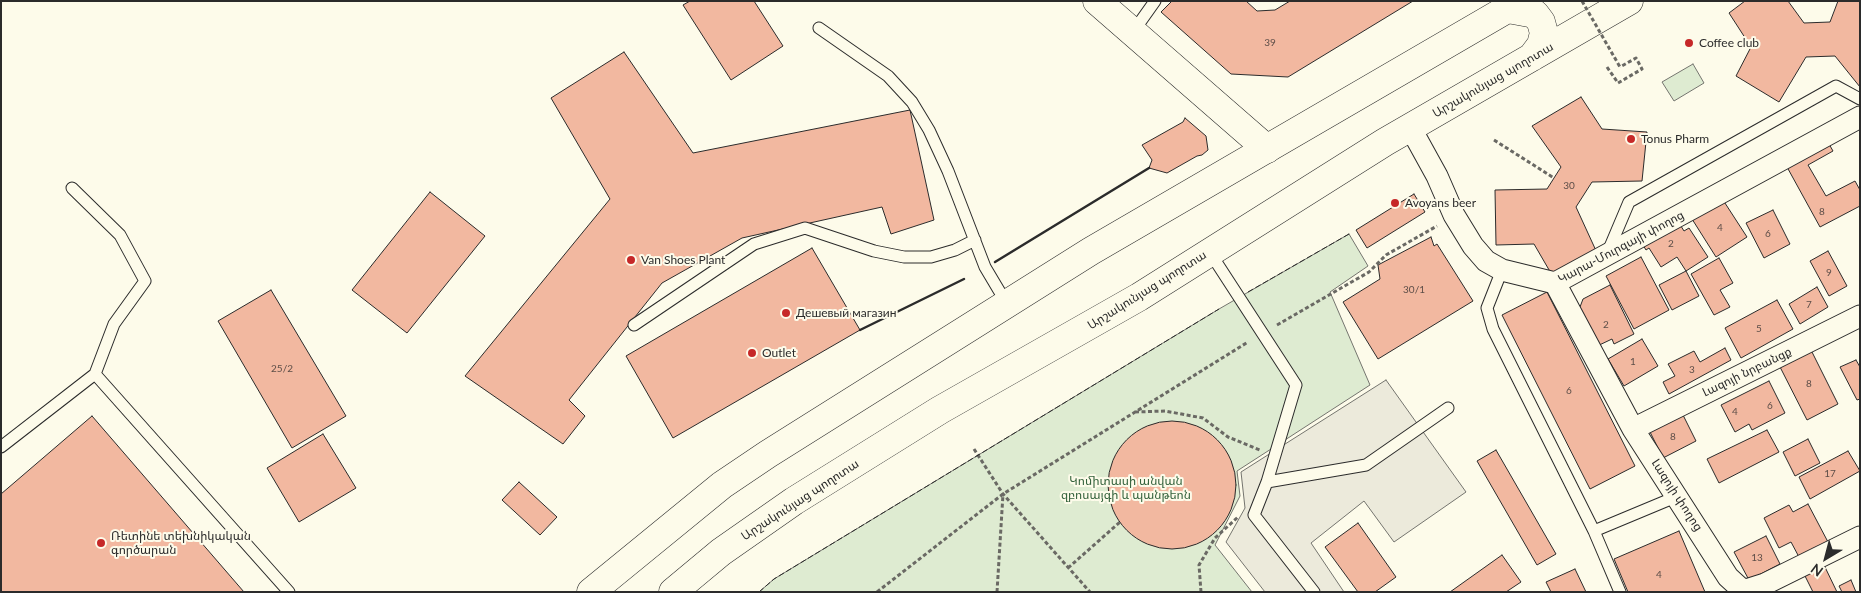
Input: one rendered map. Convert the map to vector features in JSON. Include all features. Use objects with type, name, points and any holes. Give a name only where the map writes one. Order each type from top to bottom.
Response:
[{"type":"main road","points":[[1097,1],[1267,149]]},
{"type":"main road","name":"Արշակունյաց պողոտա","points":[[673,592],[721,552],[794,501],[940,410],[1139,297],[1209,251],[1410,127],[1629,1]]},
{"type":"main road","points":[[591,592],[722,485],[1091,251],[1515,5],[1535,14],[1542,22],[1544,33],[1541,45],[1532,57]]},
{"type":"street","name":"Կարա-Մուրզայի փողոց","points":[[1410,127],[1437,176],[1454,215],[1486,261],[1502,270],[1555,283],[1860,117]]},
{"type":"street","name":"Լազոյի փողոց","points":[[1555,283],[1633,428],[1728,577],[1740,588],[1746,590],[1765,584],[1860,537]]},
{"type":"street","name":"Լազոյի նրբանցք","points":[[1633,428],[1860,316]]},
{"type":"lane","points":[[1133,32],[1155,1]]},
{"type":"lane","points":[[819,28],[888,76],[912,102],[930,130],[985,267],[1007,304]]},
{"type":"lane","points":[[1607,255],[1629,202],[1836,86],[1860,99]]},
{"type":"lane","points":[[1,447],[96,374],[114,324],[145,281],[120,235],[72,188]]},
{"type":"lane","points":[[634,325],[754,244],[805,228],[874,251],[904,257],[931,258],[955,250],[975,240]]},
{"type":"lane","points":[[1209,251],[1296,385],[1267,482],[1254,515],[1314,592]]},
{"type":"lane","points":[[1502,270],[1487,308],[1493,329],[1594,531],[1620,592]]},
{"type":"lane","points":[[96,374],[289,592]]},
{"type":"lane","points":[[1267,482],[1366,465],[1448,408]]},
{"type":"lane","points":[[1594,531],[1678,496]]},
{"type":"path","points":[[1582,1],[1620,68],[1636,58],[1642,69],[1618,83],[1606,67]]},
{"type":"path","points":[[1494,140],[1554,178]]},
{"type":"path","points":[[877,592],[1003,494],[1262,333],[1369,272],[1386,255],[1431,230]]},
{"type":"path","points":[[1135,412],[1165,411],[1203,418],[1228,437],[1274,455]]},
{"type":"path","points":[[974,449],[1003,494],[1090,592]]},
{"type":"path","points":[[1201,592],[1199,565],[1215,538],[1232,524],[1267,482]]},
{"type":"path","points":[[997,592],[1003,494]]},
{"type":"path","points":[[1068,568],[1120,522]]},
{"type":"green space","points":[[1693,64],[1704,83],[1674,101],[1662,82]]},
{"type":"green space","name":"Կոմիտասի անվան զբոսայգի և պանթեոն","points":[[1349,234],[1368,266],[1330,292],[1370,385],[1237,471],[1240,496],[1215,545],[1252,592],[759,592],[774,579],[1219,309]]},
{"type":"shaded area","points":[[1386,380],[1466,492],[1394,542],[1364,501],[1311,543],[1344,592],[1265,592],[1226,542],[1245,508],[1241,472]]},
{"type":"building","points":[[690,1],[754,1],[783,46],[731,80],[683,5]]},
{"type":"building","points":[[1172,1],[1246,1],[1257,11],[1275,10],[1290,1],[1413,1],[1288,77],[1231,74],[1161,12]]},
{"type":"building","points":[[1745,1],[1788,1],[1804,23],[1830,22],[1838,1],[1860,1],[1860,87],[1835,56],[1806,57],[1779,102],[1736,76],[1751,47],[1729,13]]},
{"type":"building","name":"Van Shoes Plant","points":[[624,52],[693,153],[910,110],[934,220],[891,234],[882,207],[742,238],[662,283],[569,400],[585,416],[563,444],[465,376],[610,199],[551,98]]},
{"type":"building","points":[[1581,97],[1602,129],[1647,132],[1642,181],[1592,182],[1576,207],[1598,255],[1552,275],[1534,244],[1496,245],[1495,190],[1547,189],[1561,167],[1532,126]]},
{"type":"building","points":[[1185,118],[1206,136],[1208,150],[1167,173],[1149,168],[1152,160],[1142,145],[1183,122]]},
{"type":"building","points":[[1829,144],[1833,151],[1808,165],[1826,196],[1855,181],[1860,190],[1860,206],[1820,227],[1787,167]]},
{"type":"building","points":[[430,192],[485,236],[407,333],[352,290]]},
{"type":"building","points":[[1414,194],[1425,212],[1367,248],[1356,230]]},
{"type":"building","points":[[1723,200],[1747,237],[1716,257],[1692,219]]},
{"type":"building","points":[[1773,210],[1790,244],[1764,258],[1746,223]]},
{"type":"building","points":[[1676,218],[1684,231],[1689,228],[1708,257],[1686,271],[1677,257],[1661,267],[1649,248],[1646,250],[1640,240]]},
{"type":"building","points":[[1431,237],[1434,246],[1437,244],[1473,301],[1378,359],[1343,302],[1380,279],[1378,265]]},
{"type":"building","points":[[812,248],[860,330],[673,438],[626,356]]},
{"type":"building","points":[[1828,251],[1847,286],[1829,296],[1810,261]]},
{"type":"building","points":[[1641,257],[1669,310],[1634,329],[1606,276]]},
{"type":"building","points":[[1719,258],[1733,283],[1720,290],[1730,307],[1714,315],[1691,274]]},
{"type":"building","points":[[1686,271],[1699,296],[1672,310],[1659,285]]},
{"type":"building","points":[[1610,285],[1634,334],[1614,344],[1612,339],[1593,348],[1577,315],[1583,299]]},
{"type":"building","points":[[1817,287],[1828,307],[1800,324],[1789,304]]},
{"type":"building","points":[[271,290],[346,416],[292,448],[218,321]]},
{"type":"building","points":[[1547,292],[1635,466],[1590,489],[1502,315]]},
{"type":"building","points":[[1777,300],[1793,329],[1741,358],[1725,328]]},
{"type":"building","points":[[1642,339],[1658,366],[1624,386],[1608,359]]},
{"type":"building","points":[[1725,348],[1731,360],[1669,394],[1663,382],[1675,376],[1668,364],[1694,351],[1700,362]]},
{"type":"building","points":[[1810,348],[1838,404],[1807,420],[1779,365]]},
{"type":"building","points":[[1856,360],[1860,367],[1860,399],[1857,400],[1840,367]]},
{"type":"building","points":[[1769,381],[1785,413],[1752,430],[1749,424],[1735,432],[1721,405]]},
{"type":"building","points":[[1683,415],[1696,441],[1663,458],[1650,432]]},
{"type":"building","name":"Ռետինե տեխնիկական գործարան","points":[[92,416],[244,592],[1,592],[1,494]]},
{"type":"building","points":[[1172,421],[1185,422],[1197,426],[1217,440],[1231,460],[1235,472],[1235,498],[1231,510],[1217,530],[1197,544],[1185,548],[1172,549],[1159,548],[1147,544],[1127,530],[1113,510],[1109,498],[1108,485],[1109,472],[1113,460],[1127,440],[1147,426],[1159,422]]},
{"type":"building","points":[[1767,430],[1779,452],[1719,483],[1707,459]]},
{"type":"building","points":[[323,434],[356,488],[299,522],[267,468]]},
{"type":"building","points":[[1808,439],[1820,463],[1795,476],[1783,452]]},
{"type":"building","points":[[1496,450],[1556,554],[1537,565],[1477,461]]},
{"type":"building","points":[[1848,451],[1860,471],[1810,499],[1799,477]]},
{"type":"building","points":[[519,482],[557,517],[540,535],[502,500]]},
{"type":"building","points":[[1808,504],[1828,542],[1799,557],[1791,542],[1779,548],[1764,518],[1789,505],[1793,512]]},
{"type":"building","points":[[1358,523],[1396,577],[1375,592],[1358,592],[1325,547]]},
{"type":"building","points":[[1679,531],[1705,592],[1628,592],[1614,559]]},
{"type":"building","points":[[1766,536],[1780,564],[1749,580],[1734,552]]},
{"type":"building","points":[[1502,555],[1521,582],[1506,592],[1450,592]]},
{"type":"building","points":[[1824,565],[1837,592],[1813,592],[1804,574]]},
{"type":"building","points":[[1575,569],[1586,592],[1551,592],[1546,582]]},
{"type":"building","points":[[1851,580],[1856,592],[1842,592],[1839,586]]},
{"type":"fence","points":[[1248,292],[1349,234]]},
{"type":"fence","points":[[759,592],[774,579],[1219,309]]},
{"type":"wall","points":[[995,262],[1149,168]]},
{"type":"wall","points":[[860,330],[964,279]]},
{"type":"place","name":"Coffee club","points":[[1689,43]]},
{"type":"place","name":"Tonus Pharm","points":[[1631,139]]},
{"type":"place","name":"Avoyans beer","points":[[1395,203]]},
{"type":"place","name":"Van Shoes Plant","points":[[631,260]]},
{"type":"place","name":"Дешевый магазин","points":[[786,313]]},
{"type":"place","name":"Outlet","points":[[752,353]]},
{"type":"place","name":"Ռետինե տեխնիկական գործարան","points":[[101,543]]}]
